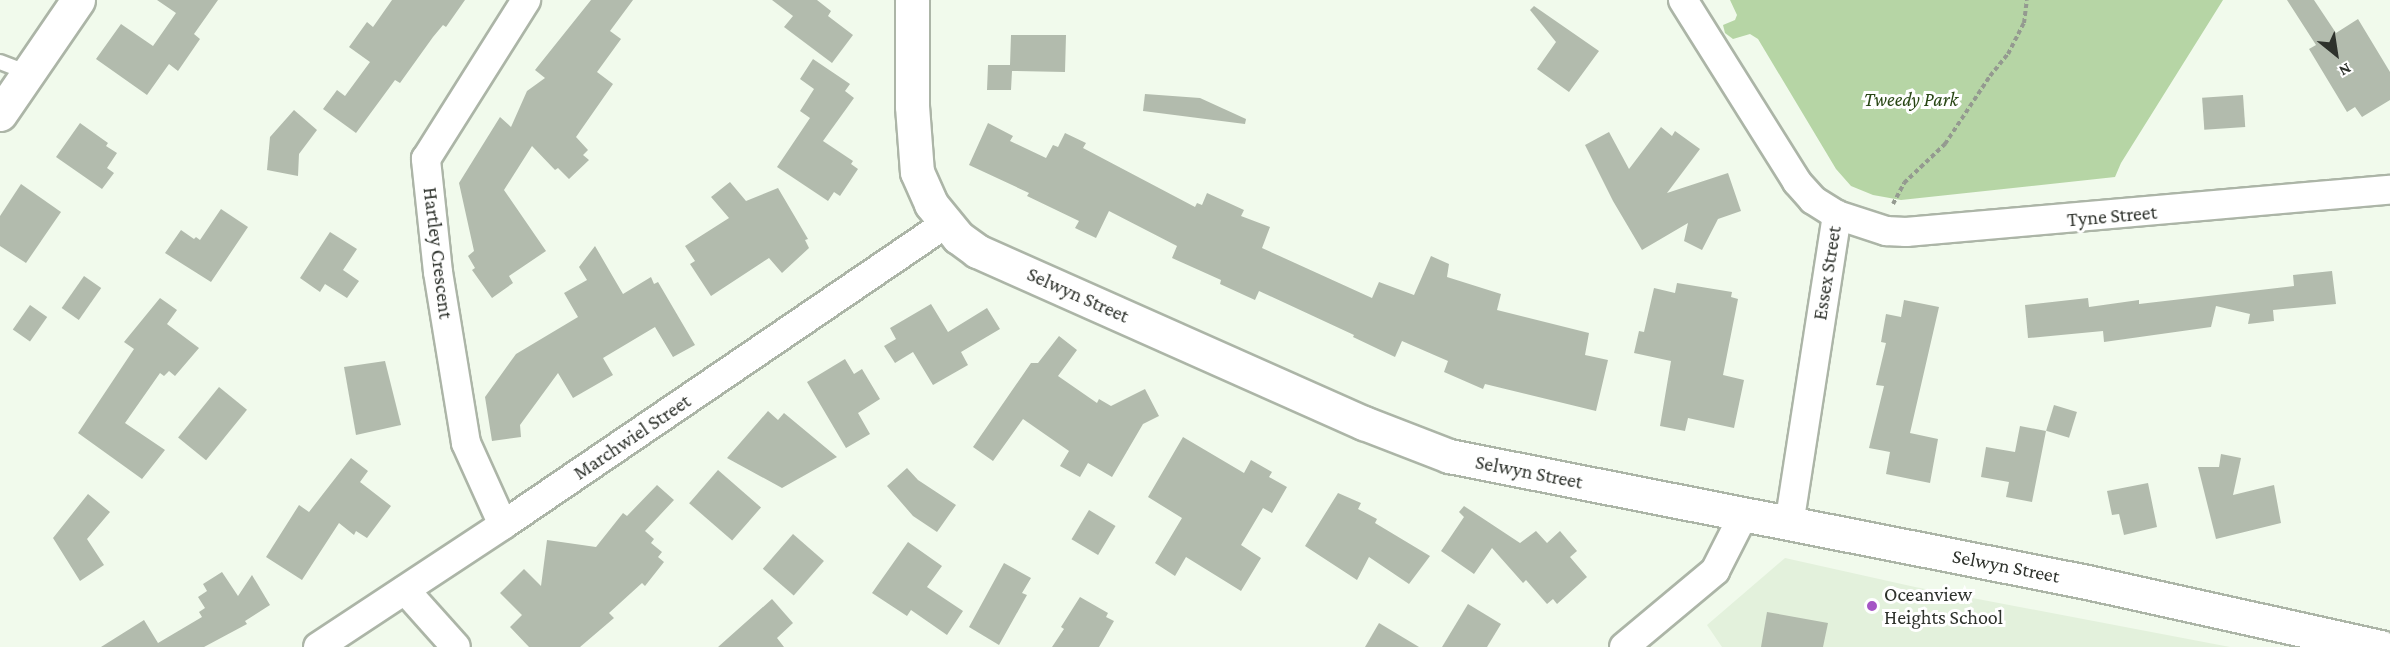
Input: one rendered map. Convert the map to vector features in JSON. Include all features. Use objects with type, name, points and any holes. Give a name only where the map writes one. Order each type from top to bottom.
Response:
[{"type":"street","points":[[0,114],[14,68],[78,0]]},
{"type":"street","name":"Hartley Crescent","points":[[503,525],[466,443],[438,272],[426,159],[526,0]]},
{"type":"street","name":"Selwyn Street","points":[[912,0],[912,106],[917,172],[923,189],[945,224],[977,250],[1364,423],[1449,456],[2087,582],[2381,647]]},
{"type":"street","name":"Essex Street","points":[[1683,0],[1797,182],[1814,200],[1837,215],[1789,524]]},
{"type":"street","name":"Tyne Street","points":[[1837,215],[1886,231],[1986,227],[2390,190]]},
{"type":"street","name":"Marchwiel Street","points":[[318,647],[503,525],[945,224]]},
{"type":"street","points":[[1624,647],[1715,572],[1744,514]]},
{"type":"street","points":[[405,590],[456,647]]},
{"type":"path","points":[[1886,231],[1892,206],[1904,183],[1945,144],[1990,76],[2008,54],[2024,23],[2027,0]]},
{"type":"shaded area","name":"Oceanview Heights School","points":[[1785,558],[1915,587],[2230,647],[1722,647],[1707,625]]},
{"type":"green space","name":"Tweedy Park","points":[[1730,0],[2223,0],[2121,163],[2115,177],[1901,200],[1873,195],[1851,186],[1836,169],[1758,39],[1750,34],[1733,39],[1725,33],[1723,25],[1735,20],[1737,15]]},
{"type":"building","points":[[157,0],[218,0],[194,34],[200,39],[178,71],[169,64],[147,95],[96,59],[121,24],[153,46],[176,13]]},
{"type":"building","points":[[392,0],[465,0],[446,27],[443,25],[433,37],[400,83],[395,80],[356,133],[323,109],[337,90],[345,96],[370,62],[349,47],[367,22],[373,27]]},
{"type":"building","points":[[591,0],[633,0],[610,31],[621,39],[597,72],[613,84],[576,137],[588,150],[583,155],[589,160],[569,179],[558,168],[555,170],[532,146],[504,190],[546,251],[509,276],[513,283],[492,298],[472,270],[475,268],[468,256],[474,251],[459,183],[500,117],[511,127],[527,91],[545,78],[535,70]]},
{"type":"building","points":[[772,0],[817,0],[831,11],[828,16],[853,35],[832,63],[784,27],[793,16]]},
{"type":"building","points":[[2287,0],[2314,0],[2336,33],[2358,19],[2390,72],[2390,100],[2362,117],[2355,107],[2347,112],[2309,49],[2316,45]]},
{"type":"building","points":[[1534,6],[1599,51],[1569,92],[1537,69],[1556,42],[1530,10]]},
{"type":"building","points":[[1011,35],[1066,35],[1065,72],[1012,71],[1011,90],[987,90],[988,65],[1010,65]]},
{"type":"building","points":[[813,59],[850,84],[845,91],[854,98],[823,141],[853,161],[851,164],[858,169],[840,196],[834,192],[828,201],[777,167],[810,118],[800,111],[814,89],[800,79]]},
{"type":"building","points":[[1145,94],[1200,98],[1246,119],[1245,124],[1143,111]]},
{"type":"building","points":[[2243,95],[2245,127],[2204,130],[2202,98]]},
{"type":"building","points":[[294,110],[317,130],[299,154],[298,176],[267,170],[270,137]]},
{"type":"building","points":[[80,123],[108,143],[106,146],[117,153],[107,168],[114,173],[102,189],[56,157]]},
{"type":"building","points":[[988,123],[1013,136],[1010,141],[1046,158],[1053,145],[1058,147],[1065,133],[1086,143],[1083,148],[1195,207],[1197,203],[1202,205],[1207,193],[1244,210],[1241,216],[1270,227],[1262,248],[1372,298],[1379,282],[1414,295],[1431,256],[1449,264],[1447,277],[1501,294],[1497,310],[1589,333],[1585,355],[1608,360],[1596,411],[1485,384],[1483,389],[1444,372],[1448,361],[1402,341],[1395,357],[1353,337],[1354,335],[1259,291],[1255,300],[1220,284],[1221,280],[1172,258],[1177,246],[1109,211],[1096,238],[1075,228],[1079,221],[1027,196],[1029,193],[969,165]]},
{"type":"building","points":[[1661,127],[1672,136],[1675,131],[1700,149],[1667,193],[1728,173],[1741,211],[1718,219],[1702,250],[1684,241],[1688,223],[1642,250],[1613,201],[1585,145],[1609,132],[1629,169]]},
{"type":"building","points":[[730,182],[746,201],[778,188],[808,239],[805,240],[809,248],[782,273],[769,258],[711,296],[690,264],[695,261],[685,246],[729,218],[711,197]]},
{"type":"building","points":[[21,184],[61,212],[26,263],[0,246],[0,216]]},
{"type":"building","points":[[221,209],[248,227],[211,282],[165,253],[181,230],[194,239],[196,237],[200,240]]},
{"type":"building","points":[[330,232],[357,249],[343,270],[359,281],[347,298],[325,284],[320,292],[300,278]]},
{"type":"building","points":[[595,246],[623,294],[651,277],[654,284],[658,282],[695,345],[673,357],[655,327],[603,358],[613,375],[573,398],[558,373],[520,425],[521,437],[492,441],[485,397],[516,354],[578,317],[564,293],[587,280],[579,267]]},
{"type":"building","points":[[2332,271],[2336,304],[2273,310],[2274,321],[2248,324],[2250,314],[2216,306],[2211,327],[2104,342],[2103,331],[2028,338],[2025,305],[2088,298],[2089,307],[2139,300],[2139,304],[2294,286],[2293,275]]},
{"type":"building","points":[[84,276],[101,288],[79,320],[62,308]]},
{"type":"building","points":[[1677,283],[1732,292],[1731,297],[1738,299],[1723,375],[1744,380],[1734,428],[1688,418],[1685,431],[1660,426],[1671,361],[1634,353],[1639,331],[1644,332],[1654,288],[1675,293]]},
{"type":"building","points":[[160,298],[177,310],[167,324],[199,348],[175,376],[169,371],[164,376],[160,373],[125,423],[165,450],[142,479],[78,433],[134,349],[124,342]]},
{"type":"building","points":[[1904,300],[1939,307],[1910,433],[1938,439],[1930,483],[1886,474],[1890,452],[1869,448],[1884,386],[1876,385],[1886,343],[1881,342],[1886,314],[1901,317]]},
{"type":"building","points":[[931,304],[948,332],[987,308],[1000,329],[961,352],[968,365],[933,385],[913,352],[895,363],[884,346],[896,339],[890,328]]},
{"type":"building","points":[[30,305],[47,317],[30,342],[13,330]]},
{"type":"building","points":[[1059,336],[1077,350],[1058,376],[1097,403],[1099,399],[1111,406],[1145,389],[1159,416],[1143,424],[1112,477],[1088,463],[1080,477],[1060,466],[1069,451],[1023,419],[993,461],[973,447],[1031,363],[1038,363]]},
{"type":"building","points":[[845,359],[854,374],[862,369],[880,399],[858,413],[870,434],[846,448],[807,382]]},
{"type":"building","points":[[385,361],[401,425],[356,435],[344,367]]},
{"type":"building","points":[[219,387],[247,410],[206,460],[178,438]]},
{"type":"building","points":[[2054,405],[2077,412],[2069,438],[2046,431]]},
{"type":"building","points":[[768,411],[778,420],[784,413],[837,457],[782,488],[727,458]]},
{"type":"building","points":[[2020,426],[2046,431],[2032,502],[2006,497],[2009,482],[1981,477],[1986,447],[2015,452]]},
{"type":"building","points":[[1183,437],[1244,473],[1251,460],[1272,472],[1269,477],[1287,487],[1272,513],[1263,508],[1241,545],[1261,558],[1241,591],[1186,557],[1175,576],[1155,563],[1182,518],[1148,497]]},
{"type":"building","points":[[2221,454],[2241,458],[2233,495],[2274,485],[2281,523],[2216,539],[2198,467],[2219,467]]},
{"type":"building","points":[[351,458],[368,471],[360,482],[391,506],[367,538],[356,531],[354,535],[339,523],[302,580],[266,557],[299,505],[309,512]]},
{"type":"building","points":[[907,468],[918,480],[956,505],[937,532],[913,516],[887,486]]},
{"type":"building","points":[[718,470],[761,507],[732,541],[689,503]]},
{"type":"building","points":[[2148,483],[2157,527],[2124,535],[2119,514],[2112,515],[2107,491]]},
{"type":"building","points":[[657,485],[674,500],[645,531],[654,539],[651,543],[662,552],[658,557],[664,562],[645,586],[642,583],[609,613],[614,618],[580,647],[529,647],[510,627],[522,615],[500,593],[524,569],[541,586],[547,540],[596,547],[623,513],[627,516]]},
{"type":"building","points":[[1338,493],[1361,503],[1358,509],[1377,519],[1375,523],[1430,556],[1409,584],[1369,557],[1357,580],[1305,546]]},
{"type":"building","points":[[88,494],[110,512],[87,539],[104,565],[80,581],[53,538]]},
{"type":"building","points":[[1464,506],[1520,543],[1536,531],[1547,543],[1560,531],[1577,551],[1570,557],[1587,577],[1557,604],[1553,599],[1547,604],[1526,580],[1523,583],[1492,548],[1474,574],[1441,551],[1464,517],[1459,512]]},
{"type":"building","points":[[1089,510],[1116,526],[1098,555],[1071,539]]},
{"type":"building","points":[[793,534],[824,561],[794,596],[763,569]]},
{"type":"building","points":[[908,542],[942,566],[927,587],[963,611],[947,635],[911,610],[907,616],[872,593]]},
{"type":"building","points":[[1004,563],[1031,578],[1022,593],[1027,595],[999,645],[969,627]]},
{"type":"building","points":[[222,572],[238,596],[252,575],[270,605],[245,621],[247,624],[204,647],[101,647],[144,620],[158,643],[202,617],[199,612],[205,608],[198,597],[207,591],[203,584]]},
{"type":"building","points":[[1080,597],[1108,613],[1106,617],[1114,621],[1099,647],[1052,647],[1064,629],[1061,627]]},
{"type":"building","points":[[772,599],[793,623],[777,638],[784,647],[718,647]]},
{"type":"building","points":[[1468,604],[1501,624],[1487,647],[1442,647]]},
{"type":"building","points":[[1767,612],[1828,623],[1823,647],[1761,647]]},
{"type":"building","points":[[1379,623],[1419,647],[1365,647]]},
{"type":"place","name":"Oceanview Heights School","points":[[1872,606]]}]
